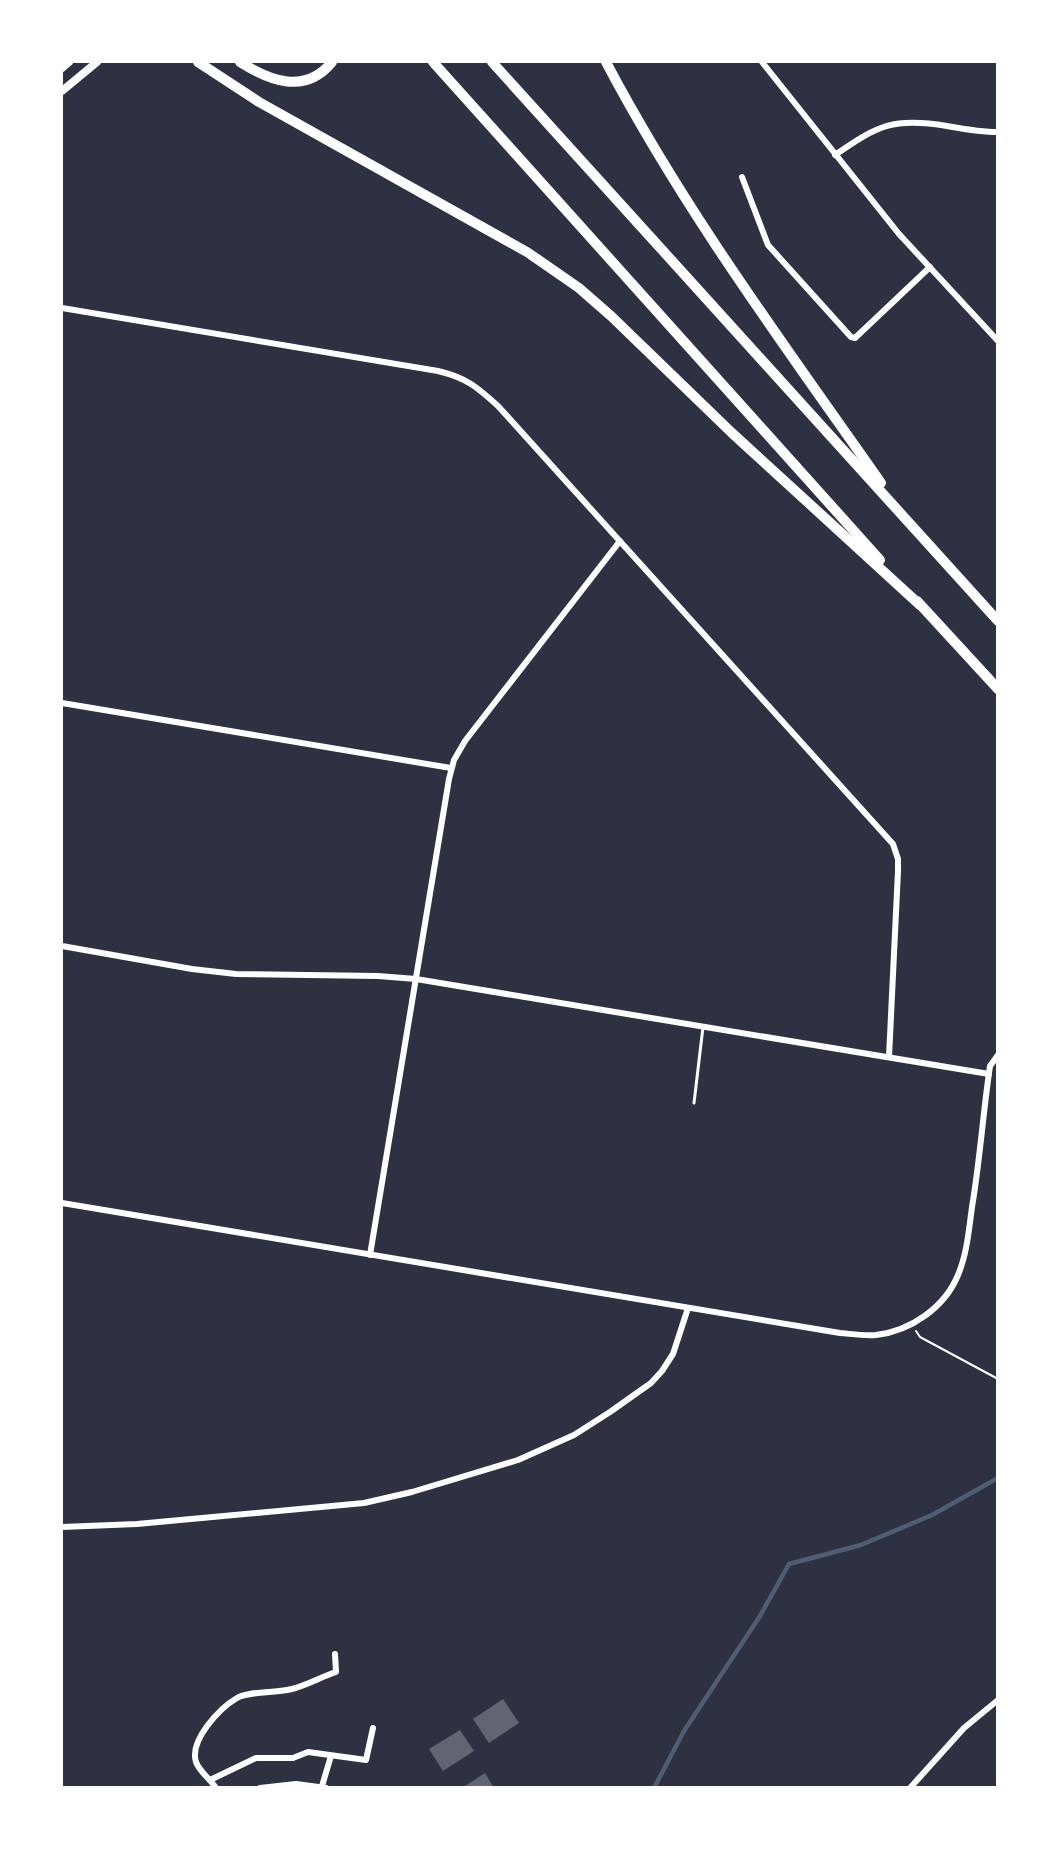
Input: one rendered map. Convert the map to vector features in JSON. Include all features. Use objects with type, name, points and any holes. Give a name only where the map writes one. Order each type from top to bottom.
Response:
[{"type":"highway","points":[[191,62],[210,69]]},
{"type":"highway","points":[[198,62],[259,102],[527,252],[579,288],[618,322],[740,441],[920,605]]},
{"type":"highway","points":[[240,62],[274,80],[290,82],[310,78],[323,71],[332,62]]},
{"type":"highway","points":[[434,62],[920,605],[998,689]]},
{"type":"highway","points":[[492,62],[998,621]]},
{"type":"highway","points":[[606,62],[712,240],[906,519]]},
{"type":"main road","points":[[62,68],[69,62]]},
{"type":"main road","points":[[62,86],[93,64]]},
{"type":"main road","points":[[62,91],[93,64]]},
{"type":"street","points":[[762,62],[899,234],[998,340]]},
{"type":"street","points":[[835,155],[868,133],[898,122],[998,132]]},
{"type":"street","points":[[742,177],[768,245],[851,337],[855,338],[930,267]]},
{"type":"street","points":[[62,308],[438,371],[472,383],[498,406],[895,848],[898,859],[898,884],[889,1057]]},
{"type":"street","points":[[370,1255],[451,768],[465,741],[620,541]]},
{"type":"street","points":[[62,703],[451,768]]},
{"type":"street","points":[[62,946],[192,969],[236,974],[369,975],[416,980],[989,1074]]},
{"type":"street","points":[[62,1203],[855,1335],[883,1334],[919,1320],[942,1300],[958,1275],[963,1259],[976,1182],[989,1074],[992,1062],[998,1055]]},
{"type":"street","points":[[62,1527],[137,1524],[364,1503],[397,1496],[518,1460],[583,1430],[651,1383],[673,1354],[681,1336],[688,1308]]},
{"type":"street","points":[[216,1788],[198,1767],[195,1752],[201,1734],[220,1711],[238,1696],[292,1690],[336,1672],[335,1654]]},
{"type":"street","points":[[910,1788],[964,1728],[998,1700]]},
{"type":"street","points":[[210,1780],[256,1758],[293,1758],[308,1752],[366,1760],[373,1728]]},
{"type":"street","points":[[260,1788],[285,1784],[324,1787],[331,1756]]},
{"type":"lane","points":[[694,1103],[703,1027]]},
{"type":"path","points":[[912,1323],[920,1337],[998,1379]]},
{"type":"building","points":[[503,1699],[519,1723],[489,1743],[473,1719]]},
{"type":"building","points":[[460,1730],[474,1751],[443,1771],[429,1749]]},
{"type":"building","points":[[485,1773],[494,1788],[462,1788]]},
{"type":"waterway","points":[[654,1788],[684,1731],[760,1616],[789,1564],[861,1545],[932,1515],[998,1478]]}]
